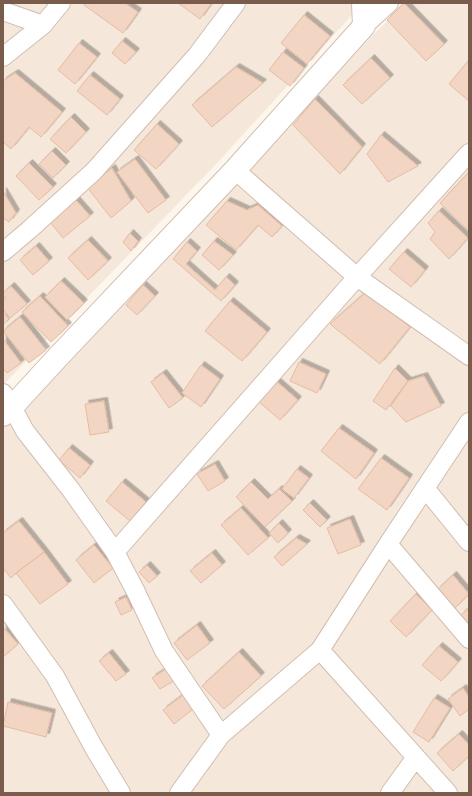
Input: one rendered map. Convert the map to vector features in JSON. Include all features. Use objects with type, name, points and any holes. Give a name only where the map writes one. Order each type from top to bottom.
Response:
[{"type":"street","points":[[3,57],[43,25],[61,3]]},
{"type":"street","points":[[3,252],[94,171],[197,55],[236,3]]},
{"type":"street","points":[[362,3],[364,26]]},
{"type":"street","points":[[221,735],[164,652],[136,592],[115,552],[71,490],[6,405],[57,358],[235,170],[364,26],[389,3]]},
{"type":"street","points":[[3,11],[43,25]]},
{"type":"street","points":[[115,552],[357,277],[469,153]]},
{"type":"street","points":[[235,170],[357,277],[469,356]]},
{"type":"street","points":[[178,793],[221,735],[320,650],[469,422]]},
{"type":"street","points":[[425,488],[469,542]]},
{"type":"street","points":[[388,544],[469,639]]},
{"type":"street","points":[[3,604],[55,676],[94,748],[121,793]]},
{"type":"street","points":[[320,650],[448,793]]},
{"type":"street","points":[[390,793],[416,757]]},
{"type":"shaded area","points":[[3,3],[355,3],[351,16],[218,162],[3,385]]},
{"type":"shaded area","points":[[406,3],[469,3],[469,793],[3,793],[3,426],[27,405],[374,34]]},
{"type":"building","points":[[86,3],[125,3],[138,12],[123,33],[84,5]]},
{"type":"building","points":[[178,3],[210,3],[211,4],[200,19]]},
{"type":"building","points":[[404,3],[444,44],[426,61],[387,20]]},
{"type":"building","points":[[304,15],[330,36],[307,64],[281,43]]},
{"type":"building","points":[[122,41],[136,52],[125,64],[112,53]]},
{"type":"building","points":[[79,43],[97,57],[75,84],[58,70]]},
{"type":"building","points":[[283,52],[304,68],[290,86],[269,70]]},
{"type":"building","points":[[371,58],[390,78],[362,104],[343,85]]},
{"type":"building","points":[[469,60],[469,101],[449,84]]},
{"type":"building","points":[[236,67],[263,83],[212,127],[192,105]]},
{"type":"building","points":[[15,73],[62,112],[41,137],[29,127],[11,149],[3,142],[3,81]]},
{"type":"building","points":[[90,75],[120,99],[107,115],[77,91]]},
{"type":"building","points":[[315,99],[362,147],[340,174],[293,125]]},
{"type":"building","points":[[71,117],[86,132],[66,153],[50,139]]},
{"type":"building","points":[[157,124],[179,144],[156,169],[134,150]]},
{"type":"building","points":[[381,135],[418,166],[388,182],[367,154]]},
{"type":"building","points":[[52,151],[66,165],[53,178],[39,164]]},
{"type":"building","points":[[135,159],[166,200],[148,213],[117,172]]},
{"type":"building","points":[[29,163],[53,187],[39,200],[16,176]]},
{"type":"building","points":[[112,168],[131,201],[111,218],[87,187]]},
{"type":"building","points":[[469,172],[469,231],[440,203]]},
{"type":"building","points":[[3,191],[16,213],[9,222],[3,218]]},
{"type":"building","points":[[76,200],[90,216],[63,238],[50,222]]},
{"type":"building","points":[[227,201],[247,210],[258,205],[282,226],[272,237],[258,225],[236,250],[206,225]]},
{"type":"building","points":[[439,211],[468,238],[449,259],[430,239],[435,232],[428,223]]},
{"type":"building","points":[[130,233],[138,241],[131,251],[123,242]]},
{"type":"building","points":[[88,240],[108,261],[88,280],[68,258]]},
{"type":"building","points":[[214,241],[233,255],[219,270],[202,255]]},
{"type":"building","points":[[187,242],[197,251],[186,264],[215,290],[226,277],[235,285],[221,301],[173,259]]},
{"type":"building","points":[[36,246],[49,261],[33,275],[20,260]]},
{"type":"building","points":[[404,252],[425,270],[411,287],[389,269]]},
{"type":"building","points":[[61,281],[84,303],[67,320],[45,297]]},
{"type":"building","points":[[143,285],[155,296],[137,315],[126,305]]},
{"type":"building","points":[[11,286],[27,304],[10,318],[3,309],[3,301],[6,299],[3,293]]},
{"type":"building","points":[[365,293],[410,327],[380,364],[330,324]]},
{"type":"building","points":[[40,296],[68,326],[51,342],[22,312]]},
{"type":"building","points":[[230,301],[267,332],[242,361],[205,331]]},
{"type":"building","points":[[3,312],[9,319],[3,325]]},
{"type":"building","points":[[20,317],[46,350],[29,363],[3,331]]},
{"type":"building","points":[[3,339],[21,363],[7,373],[3,368]]},
{"type":"building","points":[[299,362],[326,374],[317,393],[290,381]]},
{"type":"building","points":[[201,365],[220,379],[201,407],[182,393]]},
{"type":"building","points":[[395,368],[408,381],[386,410],[373,401]]},
{"type":"building","points":[[163,373],[183,398],[169,408],[151,382]]},
{"type":"building","points":[[424,376],[441,406],[406,422],[391,406],[408,381]]},
{"type":"building","points":[[275,380],[298,400],[280,420],[258,401]]},
{"type":"building","points":[[104,401],[109,432],[90,435],[85,404]]},
{"type":"building","points":[[339,428],[374,453],[356,479],[321,451]]},
{"type":"building","points":[[69,448],[90,465],[80,478],[59,460]]},
{"type":"building","points":[[381,458],[409,478],[387,510],[358,489]]},
{"type":"building","points":[[215,464],[225,481],[208,491],[197,474]]},
{"type":"building","points":[[297,469],[309,478],[294,498],[282,489]]},
{"type":"building","points":[[122,482],[146,502],[130,521],[106,501]]},
{"type":"building","points":[[251,482],[268,499],[279,489],[292,501],[265,527],[236,497]]},
{"type":"building","points":[[310,503],[327,520],[320,527],[303,510]]},
{"type":"building","points":[[241,508],[268,538],[248,555],[221,525]]},
{"type":"building","points":[[350,519],[361,545],[338,554],[327,528]]},
{"type":"building","points":[[19,521],[44,552],[11,578],[3,568],[3,533]]},
{"type":"building","points":[[279,523],[288,533],[278,543],[269,533]]},
{"type":"building","points":[[296,538],[307,544],[282,566],[274,557]]},
{"type":"building","points":[[94,545],[113,568],[94,583],[76,560]]},
{"type":"building","points":[[44,552],[68,584],[40,604],[16,573]]},
{"type":"building","points":[[212,553],[222,565],[201,583],[190,571]]},
{"type":"building","points":[[147,565],[157,576],[149,583],[139,572]]},
{"type":"building","points":[[453,575],[469,594],[454,609],[437,590]]},
{"type":"building","points":[[416,594],[432,610],[406,637],[390,621]]},
{"type":"building","points":[[126,597],[132,610],[121,615],[115,602]]},
{"type":"building","points":[[469,608],[469,625],[461,615]]},
{"type":"building","points":[[197,625],[210,643],[187,660],[174,643]]},
{"type":"building","points":[[3,627],[18,644],[3,657]]},
{"type":"building","points":[[439,646],[458,662],[441,681],[422,665]]},
{"type":"building","points":[[239,652],[261,676],[224,709],[202,686]]},
{"type":"building","points":[[109,653],[126,674],[116,681],[99,661]]},
{"type":"building","points":[[166,669],[174,681],[160,689],[152,678]]},
{"type":"building","points":[[463,688],[469,697],[469,709],[460,716],[448,699]]},
{"type":"building","points":[[183,695],[193,709],[174,724],[163,710]]},
{"type":"building","points":[[434,698],[450,708],[429,742],[413,732]]},
{"type":"building","points":[[8,702],[52,713],[46,737],[3,726]]},
{"type":"building","points":[[459,734],[469,745],[469,756],[453,771],[437,753]]}]
